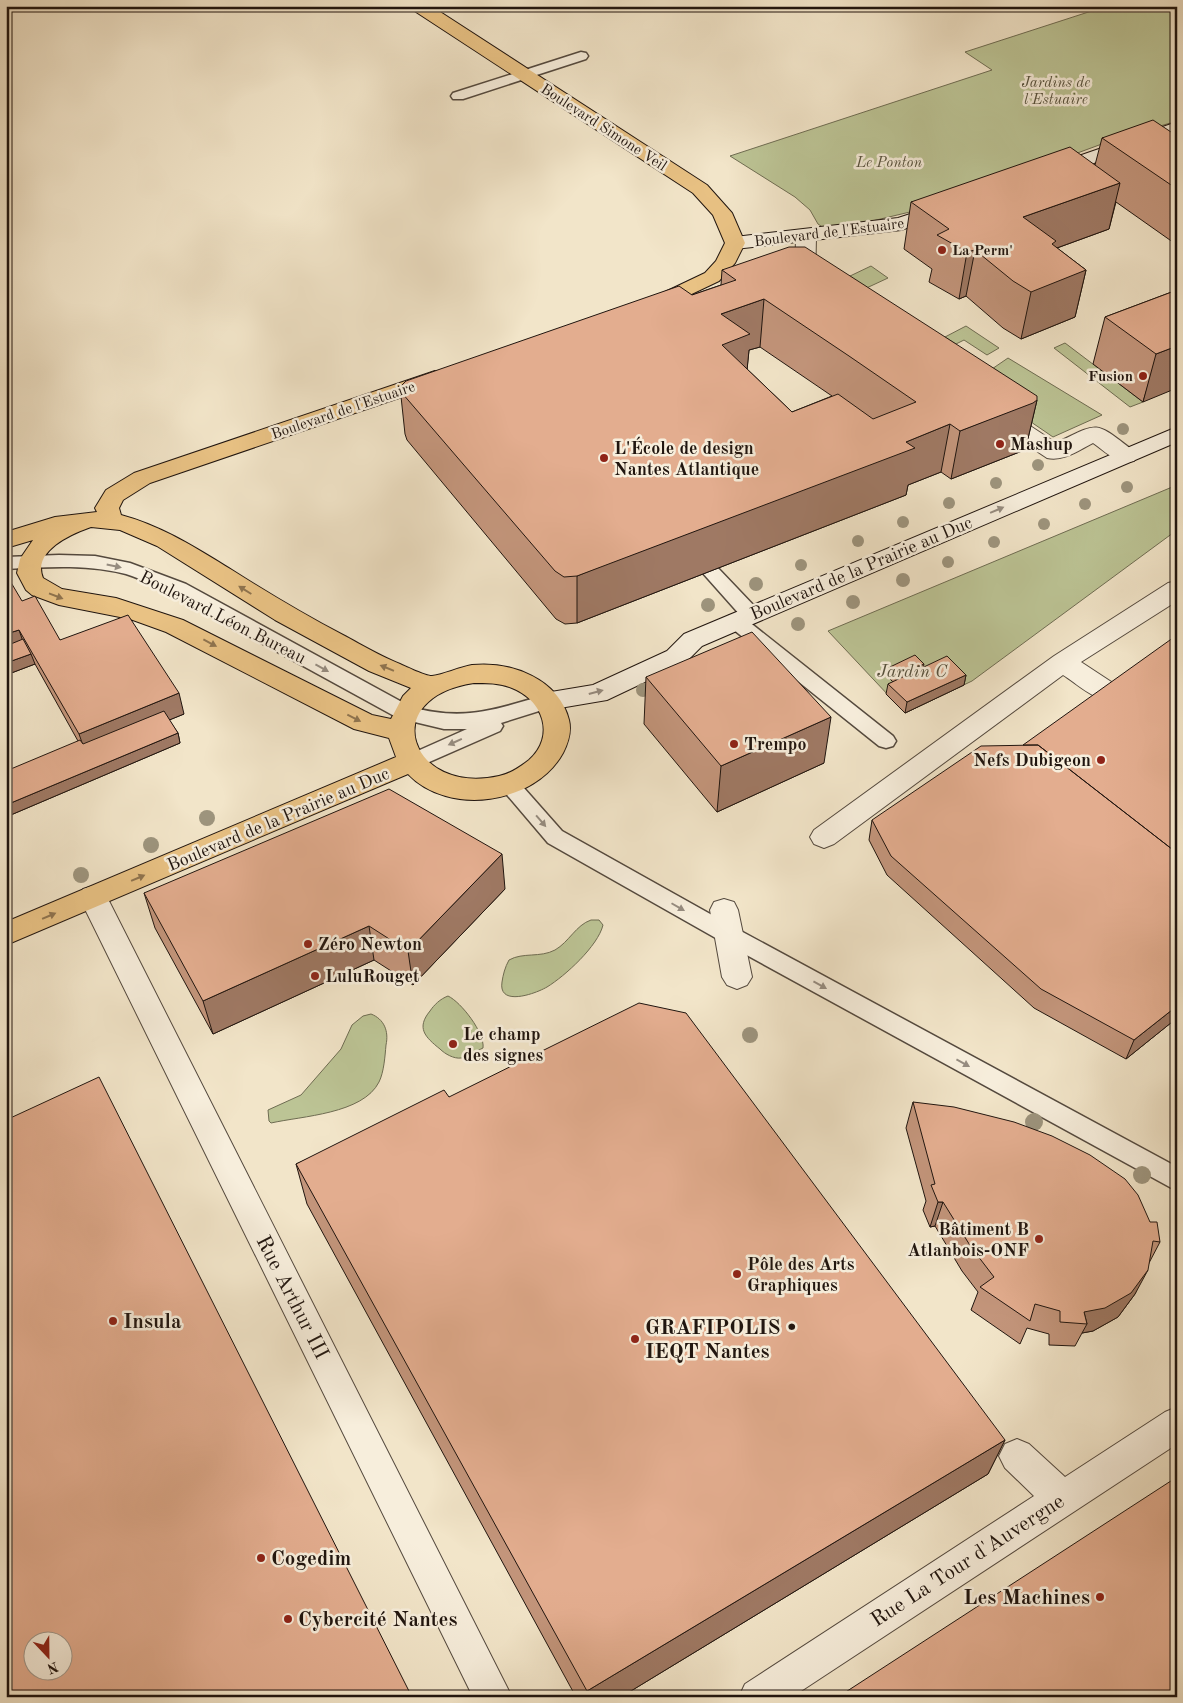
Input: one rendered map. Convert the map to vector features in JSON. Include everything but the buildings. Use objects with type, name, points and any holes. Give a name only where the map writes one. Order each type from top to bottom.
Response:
[{"type":"main road","name":"Boulevard Simone Veil","points":[[419,6],[700,189],[722,213],[735,243]]},
{"type":"main road","points":[[634,312],[652,306],[712,277],[724,262],[735,243]]},
{"type":"main road","name":"Boulevard de l'Estuaire","points":[[111,521],[107,508],[114,495],[142,478],[454,372]]},
{"type":"main road","points":[[6,540],[42,529],[86,521]]},
{"type":"main road","points":[[31,561],[37,549],[48,538],[64,528],[86,521]]},
{"type":"main road","name":"Boulevard Léon Bureau","points":[[86,521],[111,521],[144,530],[165,540],[284,614],[378,665],[432,686]]},
{"type":"main road","name":"Boulevard Léon Bureau","points":[[31,561],[30,578],[35,584],[48,592],[68,600],[124,608],[153,617],[192,633],[363,722],[383,728],[403,722]]},
{"type":"main road","points":[[474,674],[496,674],[517,680],[535,689],[548,701],[556,716],[558,733],[554,749],[544,763],[528,775],[509,784],[487,788],[459,788],[444,784],[425,776],[411,762],[402,746],[403,722],[416,698],[432,686],[452,678],[474,674]]},
{"type":"main road","name":"Boulevard de la Prairie au Duc","points":[[6,934],[411,762]]},
{"type":"street","points":[[1029,179],[1138,149],[1177,128]]},
{"type":"street","name":"Boulevard de l'Estuaire","points":[[735,243],[806,237],[901,224],[965,202]]},
{"type":"street","points":[[806,237],[805,284],[821,295]]},
{"type":"street","points":[[982,403],[1055,452],[1095,433],[1126,456]]},
{"type":"street","name":"Boulevard de la Prairie au Duc","points":[[548,701],[598,693],[676,657],[693,640],[1177,434]]},
{"type":"street","points":[[824,836],[1063,662],[1177,589]]},
{"type":"street","points":[[1063,662],[1107,692]]},
{"type":"street","name":"Rue Arthur III","points":[[93,897],[492,1697]]},
{"type":"street","points":[[726,923],[737,977]]},
{"type":"street","name":"Rue La Tour d'Auvergne","points":[[758,1697],[1177,1424]]},
{"type":"street","points":[[1017,1456],[1062,1498]]},
{"type":"lane","points":[[458,96],[581,56]]},
{"type":"lane","name":"Boulevard Léon Bureau","points":[[31,561],[67,560],[90,562],[110,565],[147,575],[179,590],[403,722]]},
{"type":"lane","points":[[6,563],[31,561]]},
{"type":"lane","points":[[710,571],[744,618],[886,741]]},
{"type":"lane","name":"Boulevard de la Prairie au Duc","points":[[403,722],[426,720],[446,723],[469,723],[490,719],[548,701]]},
{"type":"lane","name":"Boulevard de la Prairie au Duc","points":[[411,762],[548,701]]},
{"type":"lane","points":[[509,784],[555,837],[726,923],[1177,1180]]},
{"type":"green space","name":"Jardins de l'Estuaire","points":[[1107,6],[1177,6],[1177,121],[1110,141],[931,207],[872,221],[824,228],[818,224],[810,210],[795,197],[730,156],[992,70],[965,52]]},
{"type":"green space","points":[[871,266],[888,278],[845,298],[827,287]]},
{"type":"green space","points":[[966,326],[999,348],[987,355],[964,340],[956,344],[945,337]]},
{"type":"green space","points":[[1065,343],[1143,402],[1130,407],[1054,348]]},
{"type":"green space","points":[[1008,358],[1102,415],[1053,437],[990,394],[989,371]]},
{"type":"green space","name":"Jardin C","points":[[1177,485],[1177,530],[972,681],[905,713],[828,631]]},
{"type":"green space","points":[[591,920],[599,920],[603,925],[600,933],[588,951],[563,976],[547,987],[526,995],[511,996],[502,990],[504,971],[509,960],[520,956],[543,954],[555,950],[581,926]]},
{"type":"green space","points":[[448,996],[465,1011],[483,1042],[483,1048],[464,1058],[455,1058],[444,1053],[424,1032],[423,1027],[426,1017],[435,1004]]},
{"type":"green space","points":[[371,1014],[382,1022],[386,1030],[387,1040],[382,1074],[371,1093],[360,1101],[331,1112],[271,1123],[268,1110],[301,1095],[341,1049],[352,1025],[363,1016]]},
{"type":"place","name":"La Perm'","points":[[942,250]]},
{"type":"place","name":"Fusion","points":[[1143,376]]},
{"type":"place","name":"Mashup","points":[[1000,444]]},
{"type":"place","name":"L'École de design Nantes Atlantique","points":[[604,458]]},
{"type":"place","name":"Trempo","points":[[734,744]]},
{"type":"place","name":"Nefs Dubigeon","points":[[1101,760]]},
{"type":"place","name":"Zéro Newton","points":[[308,944]]},
{"type":"place","name":"LuluRouget","points":[[315,976]]},
{"type":"place","name":"Le champ des signes","points":[[453,1044]]},
{"type":"place","name":"Bâtiment B Atlanbois-ONF","points":[[1039,1239]]},
{"type":"place","name":"Pôle des Arts Graphiques","points":[[737,1274]]},
{"type":"place","name":"Insula","points":[[113,1321]]},
{"type":"place","name":"GRAFIPOLIS • IEQT Nantes","points":[[635,1339]]},
{"type":"place","name":"Cogedim","points":[[261,1558]]},
{"type":"place","name":"Les Machines","points":[[1100,1597]]},
{"type":"place","name":"Cybercité Nantes","points":[[288,1619]]},
{"type":"park label","name":"Le Ponton","points":[[889,162]]}]
